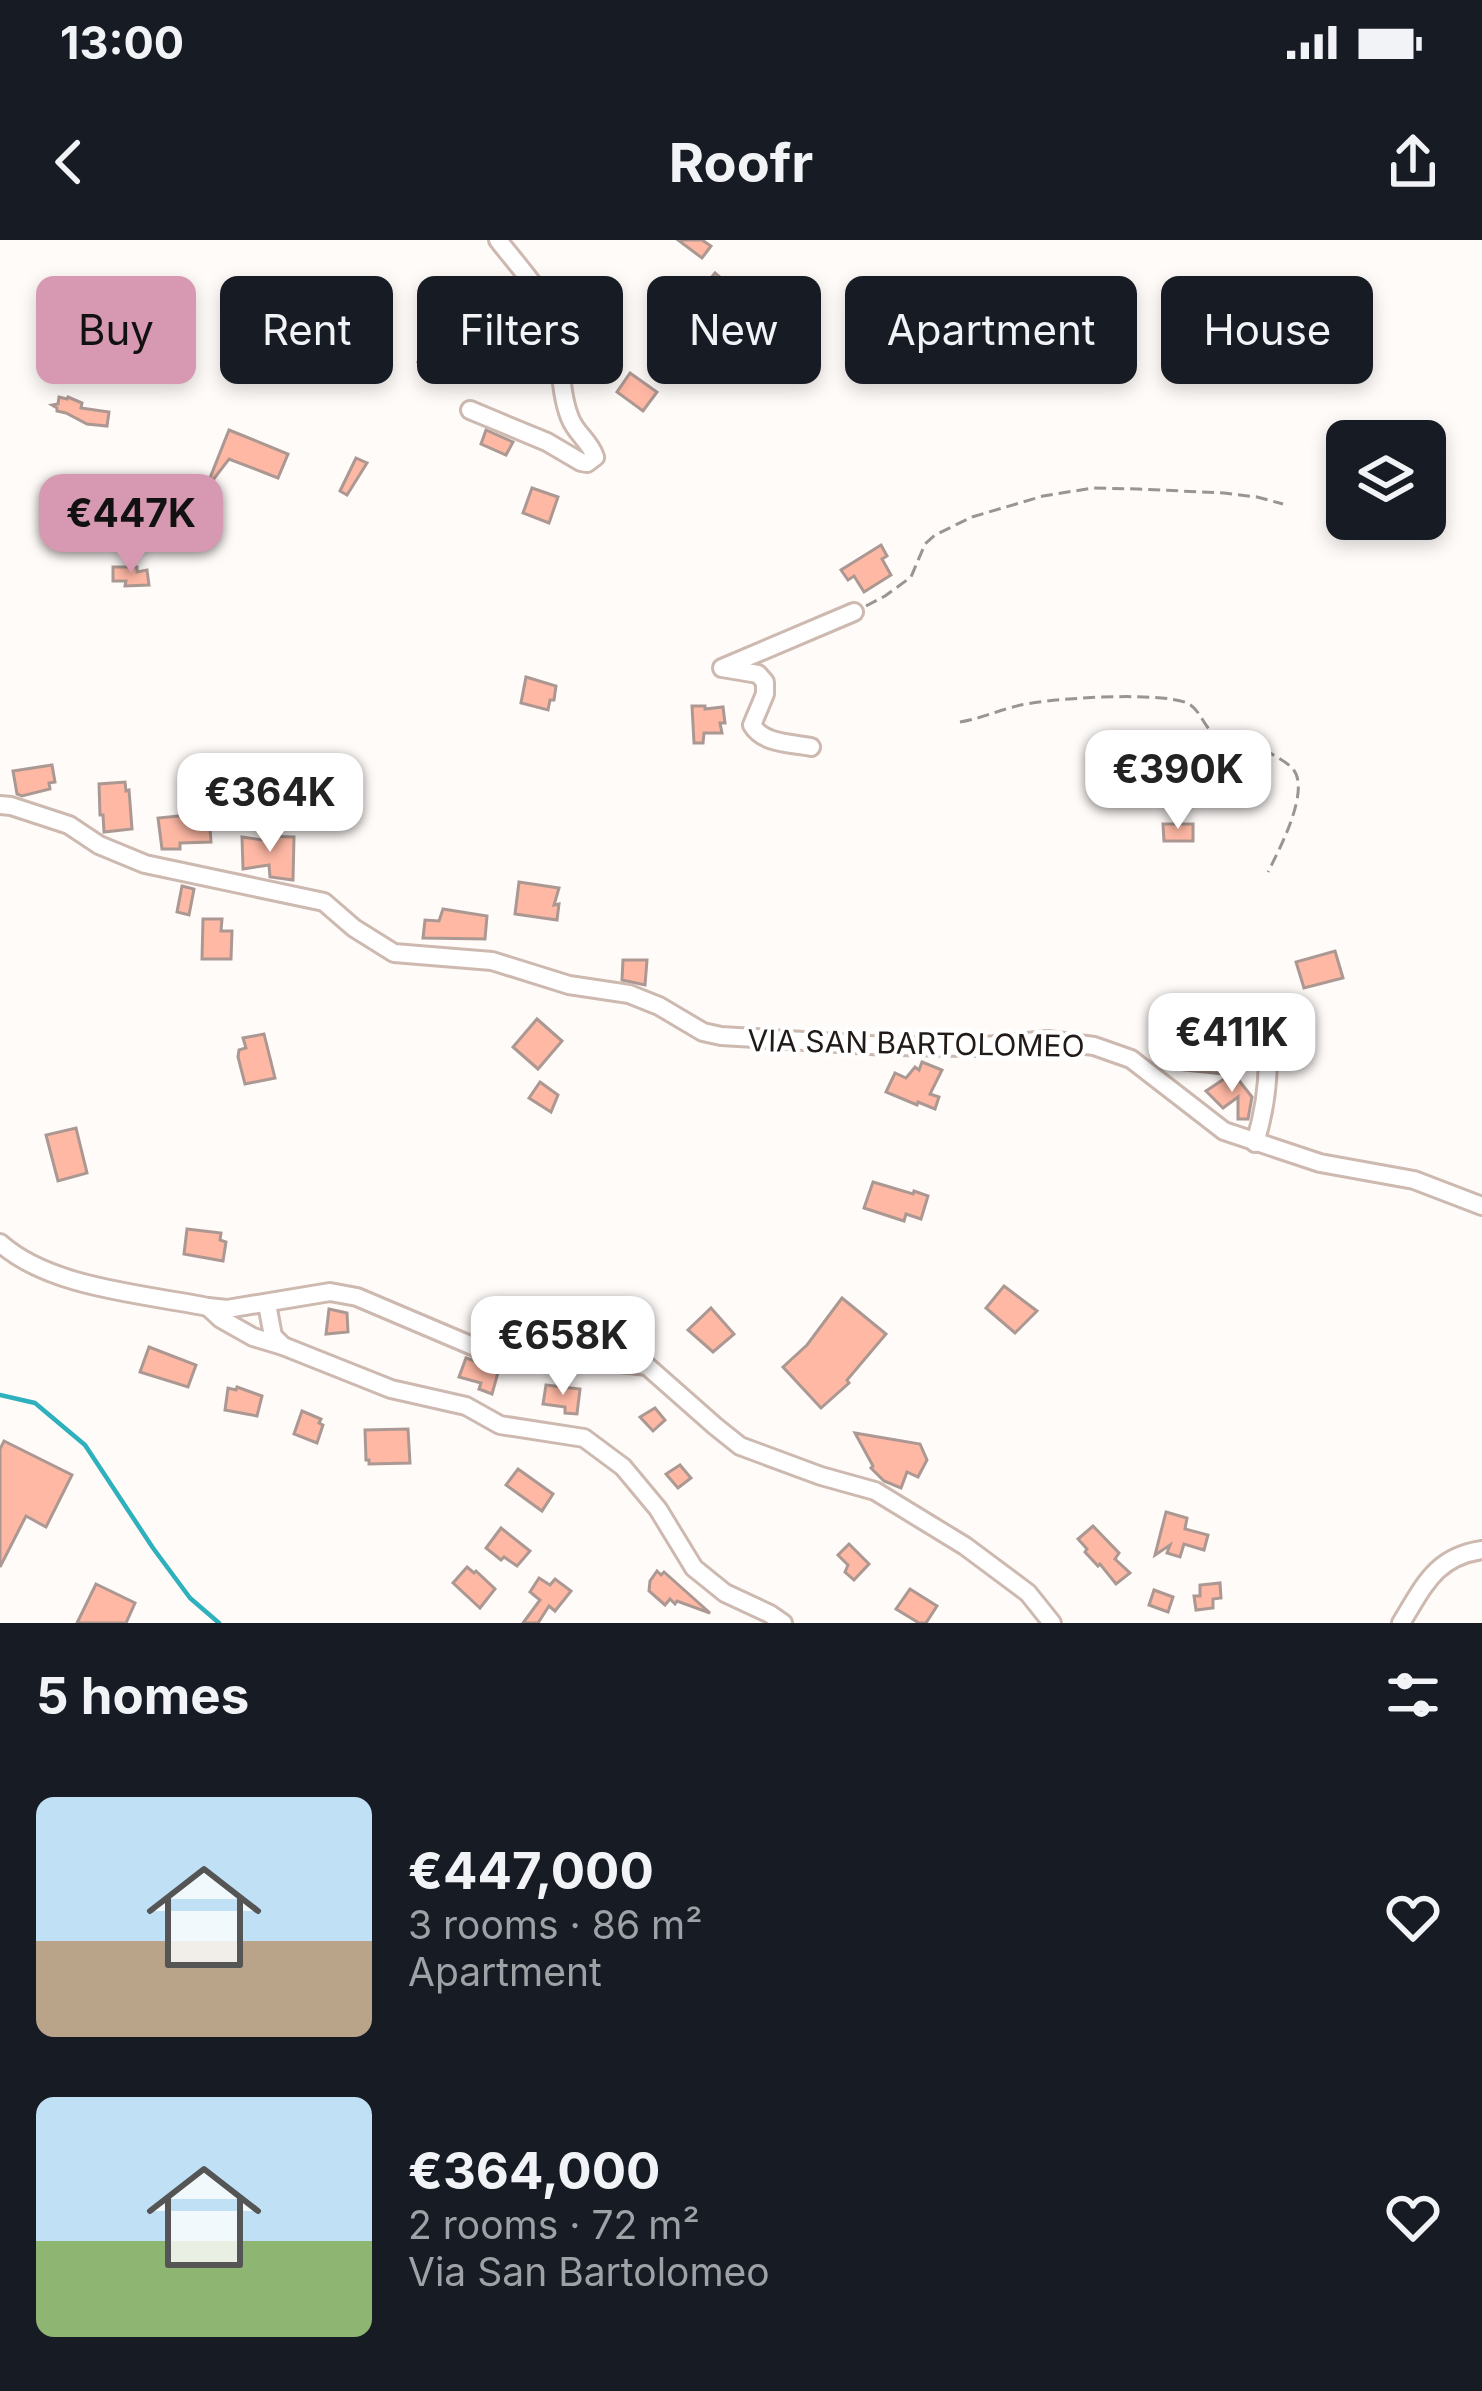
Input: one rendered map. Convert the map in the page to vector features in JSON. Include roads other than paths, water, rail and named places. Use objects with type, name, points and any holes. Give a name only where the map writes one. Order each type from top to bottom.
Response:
[{"type":"street","points":[[470,410],[547,442],[581,462],[595,457],[568,414],[552,317],[498,240]]},
{"type":"street","points":[[811,747],[756,733],[752,725],[765,682],[758,674],[722,668],[854,612]]},
{"type":"street","name":"VIA SAN BARTOLOMEO","points":[[0,805],[69,825],[99,845],[145,864],[324,902],[394,953],[492,961],[569,985],[629,994],[704,1032],[734,1038],[886,1046],[975,1047],[1048,1040],[1094,1046],[1131,1059],[1224,1131],[1319,1162],[1414,1180],[1482,1207]]},
{"type":"street","points":[[1255,1143],[1266,1087],[1264,1022]]},
{"type":"street","points":[[0,1243],[55,1274],[208,1307],[227,1309],[330,1292],[357,1297],[488,1353],[529,1360],[647,1366],[740,1446],[874,1490],[965,1546],[1028,1593],[1052,1623]]},
{"type":"street","points":[[267,1304],[273,1336],[283,1346]]},
{"type":"street","points":[[208,1307],[253,1337],[391,1390],[466,1406],[500,1425],[584,1438],[623,1467],[658,1509],[694,1568],[725,1593],[783,1623]]},
{"type":"street","points":[[1401,1623],[1436,1569],[1448,1560],[1482,1550]]},
{"type":"waterway","points":[[0,1395],[35,1403],[85,1445],[190,1598],[219,1623]]}]
